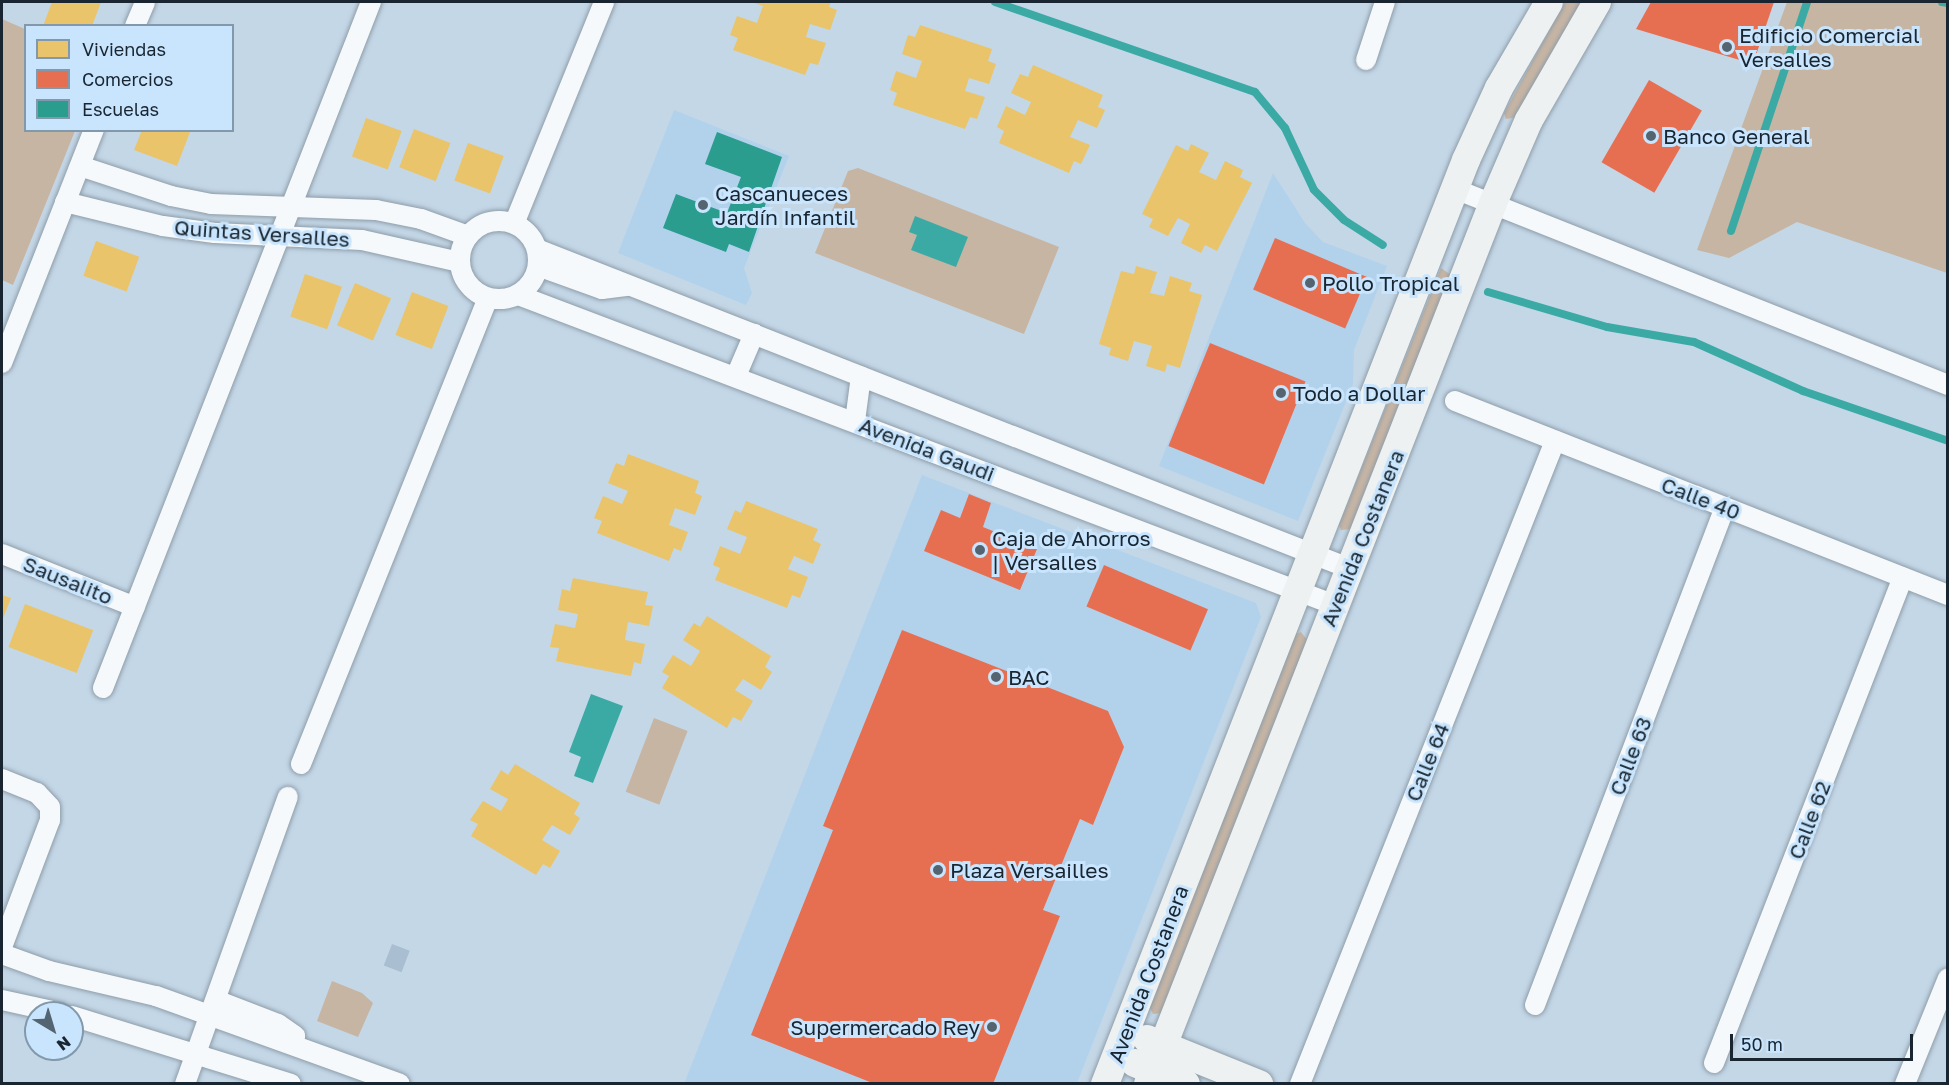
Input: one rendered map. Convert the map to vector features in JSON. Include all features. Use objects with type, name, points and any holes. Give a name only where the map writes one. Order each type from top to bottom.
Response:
[{"type":"street","points":[[136,24],[145,2]]},
{"type":"street","points":[[103,688],[371,2]]},
{"type":"street","points":[[514,224],[604,2]]},
{"type":"street","points":[[1366,60],[1386,2]]},
{"type":"street","name":"Avenida Costanera","points":[[1105,1083],[1455,189],[1499,88],[1549,2]]},
{"type":"street","name":"Avenida Costanera","points":[[1155,1067],[1493,203],[1529,120],[1597,2]]},
{"type":"street","points":[[2,363],[8,329],[65,202],[93,132]]},
{"type":"street","name":"Quintas Versalles","points":[[80,166],[171,196],[231,206],[376,210],[421,219],[468,236]]},
{"type":"street","points":[[1455,189],[1947,385]]},
{"type":"street","name":"Quintas Versalles","points":[[65,202],[163,226],[362,240],[460,262]]},
{"type":"street","points":[[484,224],[514,224],[524,230],[537,257],[531,282],[518,295],[503,300],[488,298],[468,285],[460,262],[468,236],[484,224]]},
{"type":"street","name":"Avenida Gaudi","points":[[537,257],[630,286],[1351,569]]},
{"type":"street","name":"Avenida Gaudi","points":[[518,295],[855,421],[1335,606]]},
{"type":"street","points":[[301,764],[488,298]]},
{"type":"street","points":[[736,376],[754,334]]},
{"type":"street","points":[[855,421],[861,376]]},
{"type":"street","name":"Calle 40","points":[[1455,401],[1947,595]]},
{"type":"street","name":"Calle 64","points":[[1300,1083],[1555,441]]},
{"type":"street","name":"Calle 63","points":[[1535,1005],[1725,507]]},
{"type":"street","name":"Sausalito","points":[[2,554],[135,607]]},
{"type":"street","name":"Calle 62","points":[[1714,1063],[1903,577]]},
{"type":"street","points":[[2,779],[37,793],[50,807],[50,820],[2,947]]},
{"type":"street","points":[[185,1083],[199,1052],[288,796]]},
{"type":"street","points":[[2,954],[49,971],[213,1008],[324,1056],[400,1083]]},
{"type":"street","points":[[1905,1083],[1947,978]]},
{"type":"street","points":[[2,1000],[24,1005]]},
{"type":"street","points":[[84,1019],[199,1052],[291,1083]]},
{"type":"street","points":[[1121,1043],[1155,1067],[1186,1083]]},
{"type":"street","points":[[1155,1067],[1259,1083]]},
{"type":"shaded area","points":[[1565,2],[1581,2],[1517,117],[1506,119],[1504,113]]},
{"type":"shaded area","points":[[1787,2],[1947,2],[1947,273],[1797,222],[1729,258],[1697,250]]},
{"type":"shaded area","points":[[2,19],[24,29],[24,132],[75,132],[13,285],[2,280]]},
{"type":"shaded area","name":"Cascanueces Jardín Infantil","points":[[674,110],[789,156],[744,268],[752,293],[746,305],[618,253]]},
{"type":"shaded area","points":[[858,168],[1059,247],[1024,334],[815,253],[848,171]]},
{"type":"shaded area","points":[[1273,173],[1305,223],[1323,242],[1387,266],[1354,350],[1353,384],[1298,521],[1159,466]]},
{"type":"shaded area","points":[[915,216],[968,237],[956,267],[911,250],[917,235],[909,232]]},
{"type":"shaded area","points":[[1441,268],[1451,275],[1351,529],[1341,530],[1339,525]]},
{"type":"shaded area","points":[[922,475],[1256,603],[1261,617],[1077,1083],[684,1084]]},
{"type":"shaded area","points":[[1301,632],[1308,641],[1162,1013],[1153,1014],[1149,1006],[1294,635]]},
{"type":"shaded area","points":[[591,694],[623,706],[593,783],[574,776],[581,757],[569,752]]},
{"type":"shaded area","points":[[654,718],[688,731],[659,805],[626,792]]},
{"type":"shaded area","points":[[332,981],[362,993],[373,1003],[358,1037],[317,1021]]},
{"type":"building: Viviendas","points":[[52,2],[101,2],[93,24],[44,24]]},
{"type":"building: Viviendas","points":[[751,2],[831,2],[829,7],[837,10],[830,30],[810,24],[806,37],[826,43],[818,65],[810,63],[805,75],[733,50],[738,38],[730,35],[737,16],[757,23],[763,6]]},
{"type":"building: Viviendas","points":[[920,25],[992,49],[988,61],[996,64],[989,84],[969,78],[965,91],[985,97],[977,119],[970,117],[965,129],[893,105],[897,93],[890,90],[896,71],[916,78],[922,61],[902,54],[908,35],[915,37]]},
{"type":"building: Viviendas","points":[[1033,65],[1103,95],[1098,107],[1105,110],[1097,128],[1078,120],[1070,137],[1090,145],[1081,164],[1074,161],[1069,173],[999,143],[1004,131],[997,127],[1006,106],[1025,115],[1031,102],[1011,93],[1020,74],[1028,77]]},
{"type":"building: Viviendas","points":[[366,118],[402,131],[388,170],[352,157]]},
{"type":"building: Viviendas","points":[[414,129],[450,143],[436,181],[399,167]]},
{"type":"building: Viviendas","points":[[141,132],[190,132],[177,166],[134,150]]},
{"type":"building: Viviendas","points":[[468,143],[504,156],[490,194],[454,181]]},
{"type":"building: Viviendas","points":[[1191,144],[1209,153],[1199,172],[1216,180],[1225,161],[1243,170],[1240,177],[1252,183],[1217,251],[1205,245],[1201,253],[1181,243],[1190,224],[1178,218],[1168,236],[1149,227],[1153,219],[1142,214],[1176,145],[1188,151]]},
{"type":"building: Viviendas","points":[[96,241],[139,257],[127,292],[83,276]]},
{"type":"building: Viviendas","points":[[1136,266],[1157,272],[1150,293],[1164,296],[1170,276],[1192,283],[1189,291],[1202,295],[1180,368],[1167,364],[1165,372],[1146,366],[1152,346],[1134,341],[1128,361],[1109,355],[1111,348],[1099,344],[1121,271],[1134,274]]},
{"type":"building: Viviendas","points":[[305,274],[342,287],[327,329],[290,317]]},
{"type":"building: Viviendas","points":[[355,283],[391,298],[373,341],[337,325]]},
{"type":"building: Viviendas","points":[[412,292],[448,306],[432,349],[396,335]]},
{"type":"building: Viviendas","points":[[628,454],[699,481],[695,493],[702,496],[695,515],[675,508],[669,525],[688,532],[681,551],[674,548],[669,561],[597,533],[602,521],[594,518],[603,496],[622,504],[628,491],[608,483],[616,463],[624,466]]},
{"type":"building: Viviendas","points":[[746,501],[818,529],[813,540],[821,544],[813,564],[794,556],[788,569],[808,577],[800,598],[792,595],[787,608],[715,580],[720,568],[713,565],[720,546],[740,554],[747,537],[727,529],[735,510],[741,513]]},
{"type":"building: Viviendas","points":[[573,578],[648,592],[645,605],[653,606],[649,626],[628,622],[625,640],[645,644],[641,664],[634,662],[631,676],[556,661],[559,648],[550,647],[555,624],[575,628],[578,614],[558,610],[562,589],[570,591]]},
{"type":"building: Viviendas","points":[[2,595],[11,598],[2,621]]},
{"type":"building: Viviendas","points":[[25,604],[93,630],[77,673],[9,647]]},
{"type":"building: Viviendas","points":[[707,616],[771,656],[765,667],[772,672],[761,690],[743,679],[735,690],[753,701],[741,721],[733,717],[727,728],[662,688],[669,676],[662,672],[673,655],[691,666],[700,651],[683,640],[694,623],[700,627]]},
{"type":"building: Viviendas","points":[[515,764],[580,803],[574,814],[580,818],[570,835],[552,825],[542,840],[560,851],[550,868],[543,864],[536,875],[471,836],[478,824],[470,820],[483,801],[501,811],[508,799],[490,789],[501,770],[508,775]]},
{"type":"building: Comercios","name":"Edificio Comercial Versalles","points":[[1651,2],[1774,2],[1753,64],[1636,29]]},
{"type":"building: Comercios","name":"Banco General","points":[[1649,80],[1702,110],[1654,193],[1602,162]]},
{"type":"building: Comercios","name":"Pollo Tropical","points":[[1275,238],[1367,277],[1345,329],[1253,290]]},
{"type":"building: Comercios","points":[[1210,343],[1305,382],[1264,485],[1168,446]]},
{"type":"building: Comercios","name":"Caja de Ahorros | Versalles","points":[[969,494],[991,503],[983,527],[1037,549],[1020,590],[924,551],[941,510],[960,518]]},
{"type":"building: Comercios","points":[[1104,565],[1208,609],[1190,651],[1086,606]]},
{"type":"building: Comercios","name":"Plaza Versailles","points":[[902,630],[1108,711],[1124,747],[1093,825],[1080,819],[1043,910],[1060,916],[993,1084],[875,1084],[751,1035],[833,830],[823,826]]},
{"type":"building: Escuelas","points":[[717,132],[782,157],[749,252],[729,244],[726,252],[663,228],[676,194],[727,213],[741,177],[705,164]]},
{"type":"building: Otros","points":[[392,944],[410,951],[401,972],[384,965]]},
{"type":"waterway","points":[[995,2],[1255,92],[1285,128],[1314,190],[1344,220],[1383,245]]},
{"type":"waterway","points":[[1731,231],[1807,2]]},
{"type":"waterway","points":[[1942,2],[1948,3]]},
{"type":"waterway","points":[[1488,292],[1607,327],[1694,342],[1803,391],[1948,441]]},
{"type":"place","name":"Edificio Comercial Versalles","points":[[1727,47]]},
{"type":"place","name":"Banco General","points":[[1651,136]]},
{"type":"place","name":"Cascanueces Jardín Infantil","points":[[703,205]]},
{"type":"place","name":"Pollo Tropical","points":[[1310,283]]},
{"type":"place","name":"Todo a Dollar","points":[[1281,393]]},
{"type":"place","name":"Caja de Ahorros | Versalles","points":[[980,550]]},
{"type":"place","name":"BAC","points":[[996,677]]},
{"type":"place","name":"Plaza Versailles","points":[[938,870]]},
{"type":"place","name":"Supermercado Rey","points":[[992,1027]]}]
